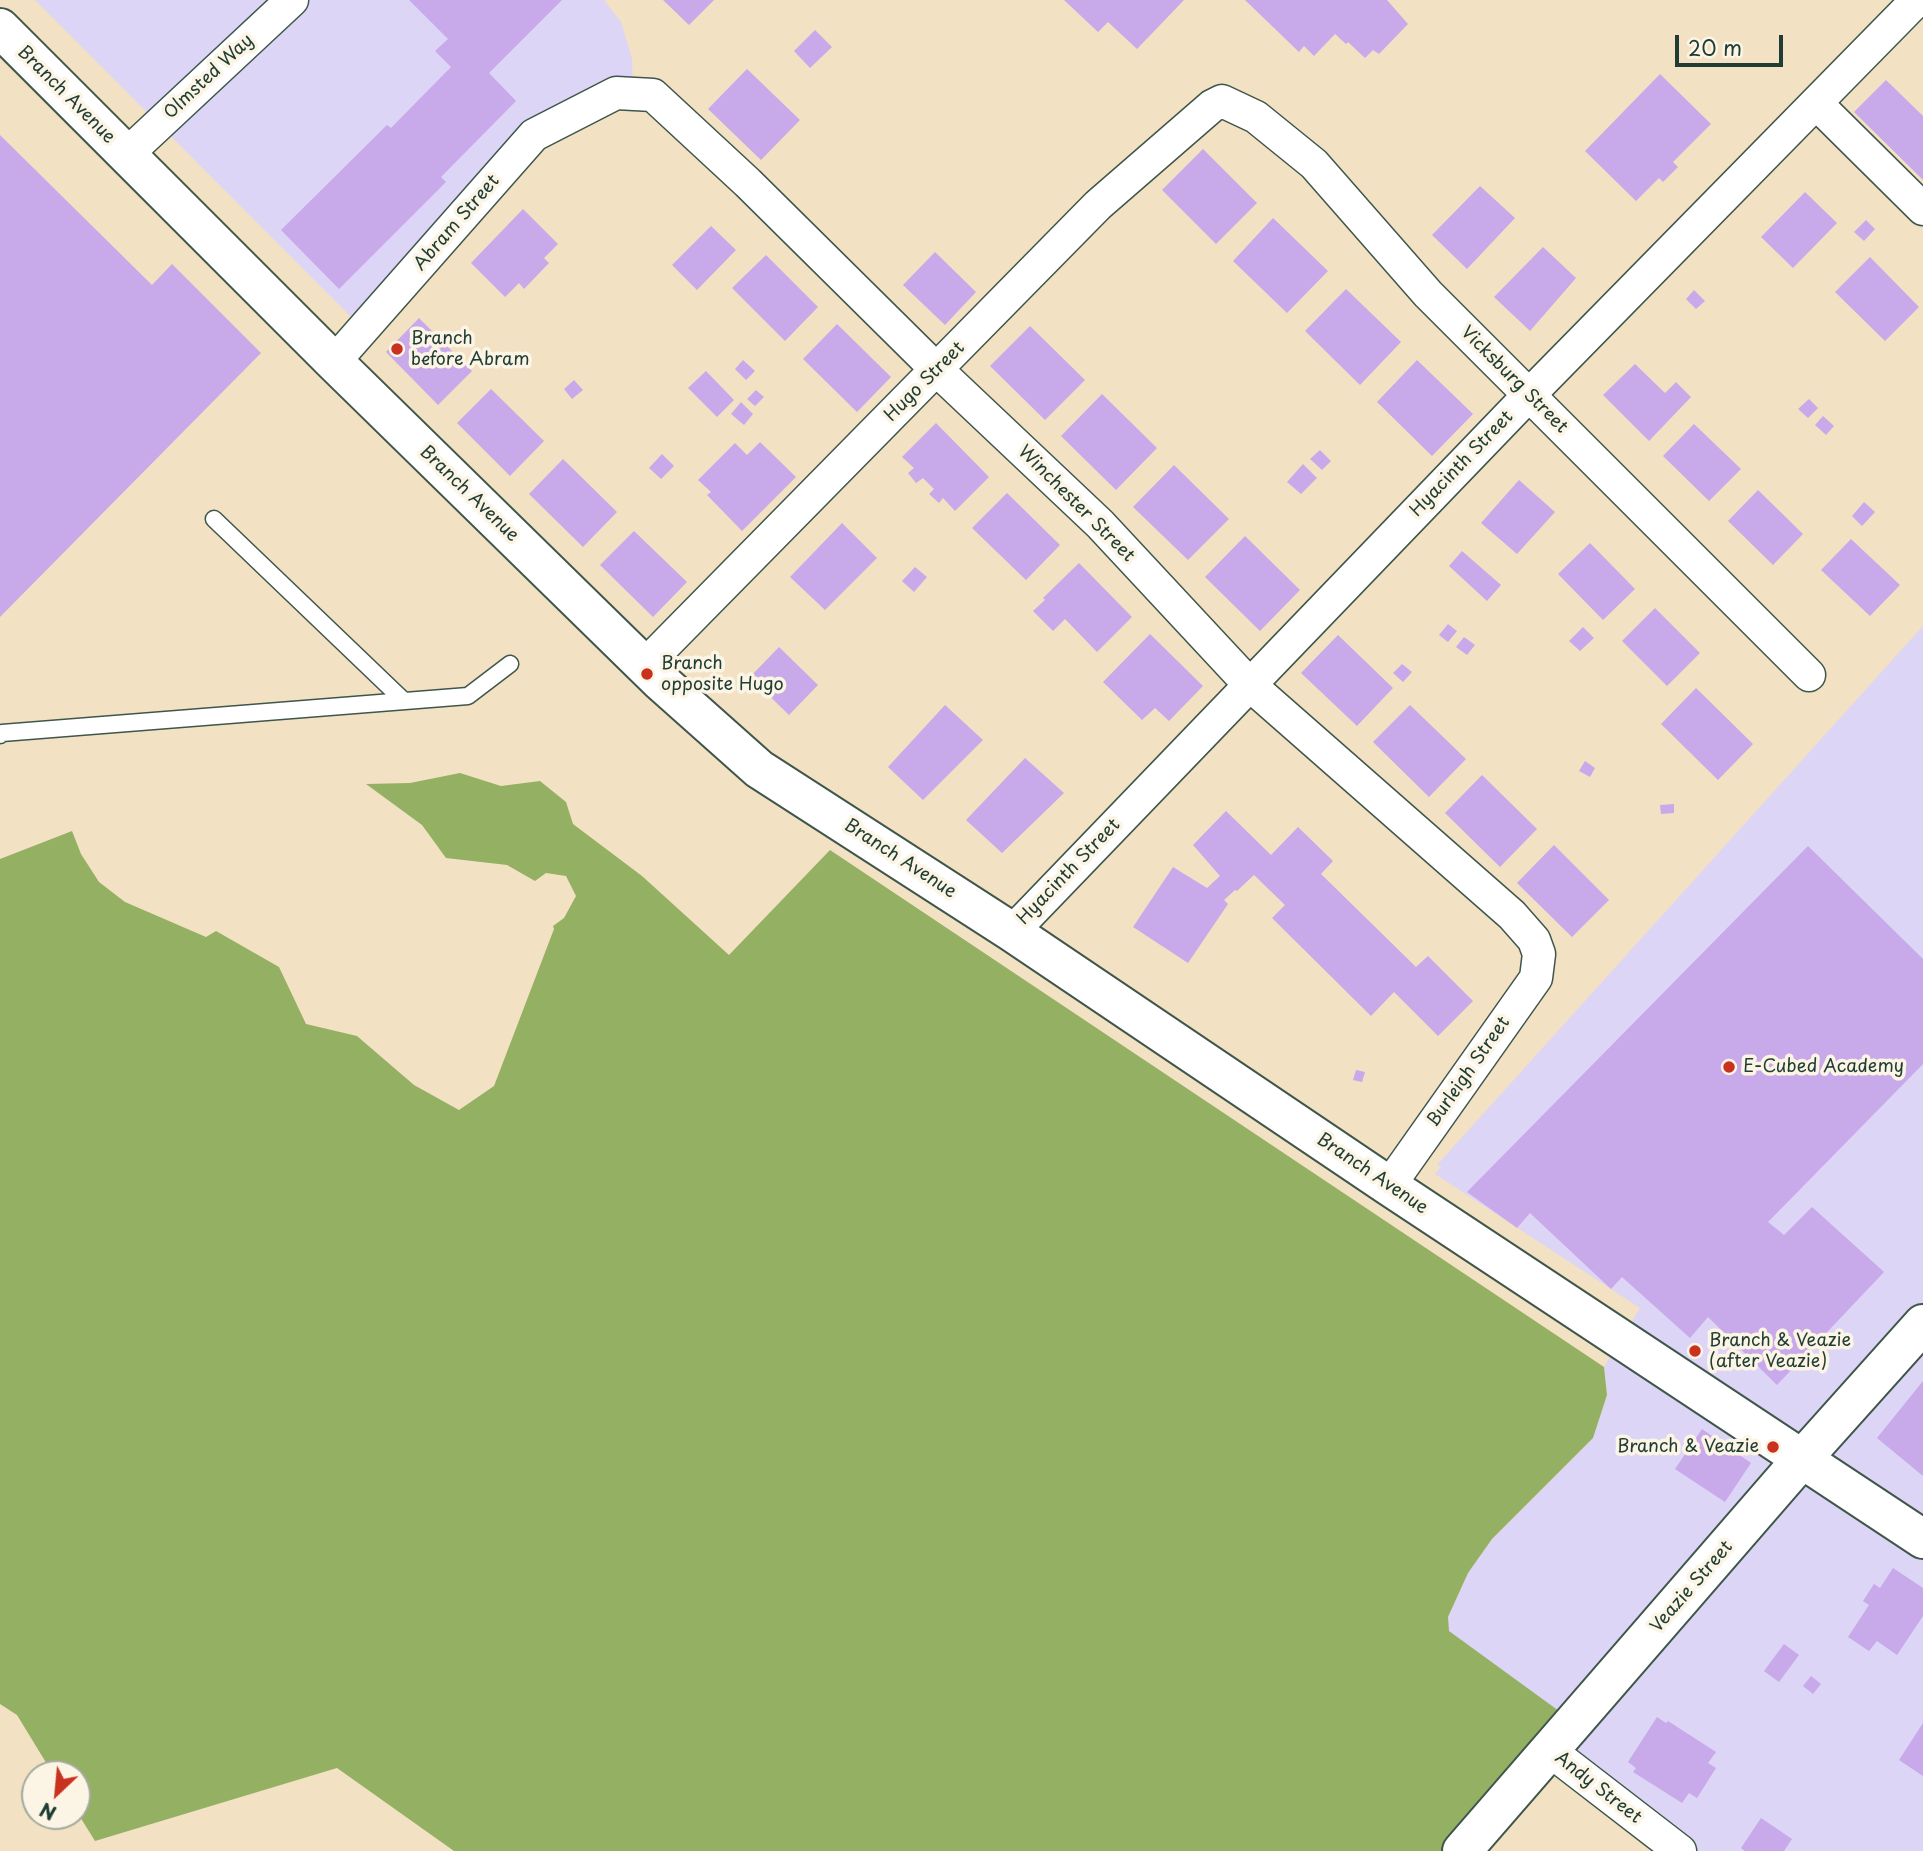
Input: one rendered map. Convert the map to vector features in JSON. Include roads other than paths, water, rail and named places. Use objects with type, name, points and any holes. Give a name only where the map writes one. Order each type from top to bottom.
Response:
[{"type":"main road","name":"Branch Avenue","points":[[0,28],[334,362],[673,693],[759,769],[1012,932],[1389,1186],[1923,1539]]},
{"type":"main road","name":"Veazie Street","points":[[1462,1851],[1802,1459],[1923,1324]]},
{"type":"street","name":"Olmsted Way","points":[[126,155],[292,0]]},
{"type":"street","name":"Hyacinth Street","points":[[1012,932],[1529,395],[1917,0]]},
{"type":"street","name":"Winchester Street","points":[[595,103],[616,93],[653,95],[748,183],[937,370],[1100,524],[1250,685],[1512,915],[1534,940],[1539,954]]},
{"type":"street","name":"Vicksburg Street","points":[[1212,106],[1222,101],[1256,117],[1314,164],[1427,294],[1809,676]]},
{"type":"street","name":"Abram Street","points":[[334,362],[534,135],[595,103]]},
{"type":"street","points":[[1816,103],[1923,209]]},
{"type":"street","name":"Hugo Street","points":[[645,665],[1098,205],[1212,106]]},
{"type":"street","name":"Burleigh Street","points":[[1389,1186],[1536,978],[1539,954]]},
{"type":"street","name":"Andy Street","points":[[1549,1750],[1680,1851]]},
{"type":"lane","points":[[214,519],[404,701]]},
{"type":"lane","points":[[0,735],[468,696],[510,664]]},
{"type":"place","name":"Branch before Abram","points":[[397,349]]},
{"type":"place","name":"Branch opposite Hugo","points":[[647,674]]},
{"type":"place","name":"E-Cubed Academy","points":[[1729,1067]]},
{"type":"place","name":"Branch & Veazie (after Veazie)","points":[[1695,1351]]},
{"type":"place","name":"Branch & Veazie","points":[[1773,1447]]}]
